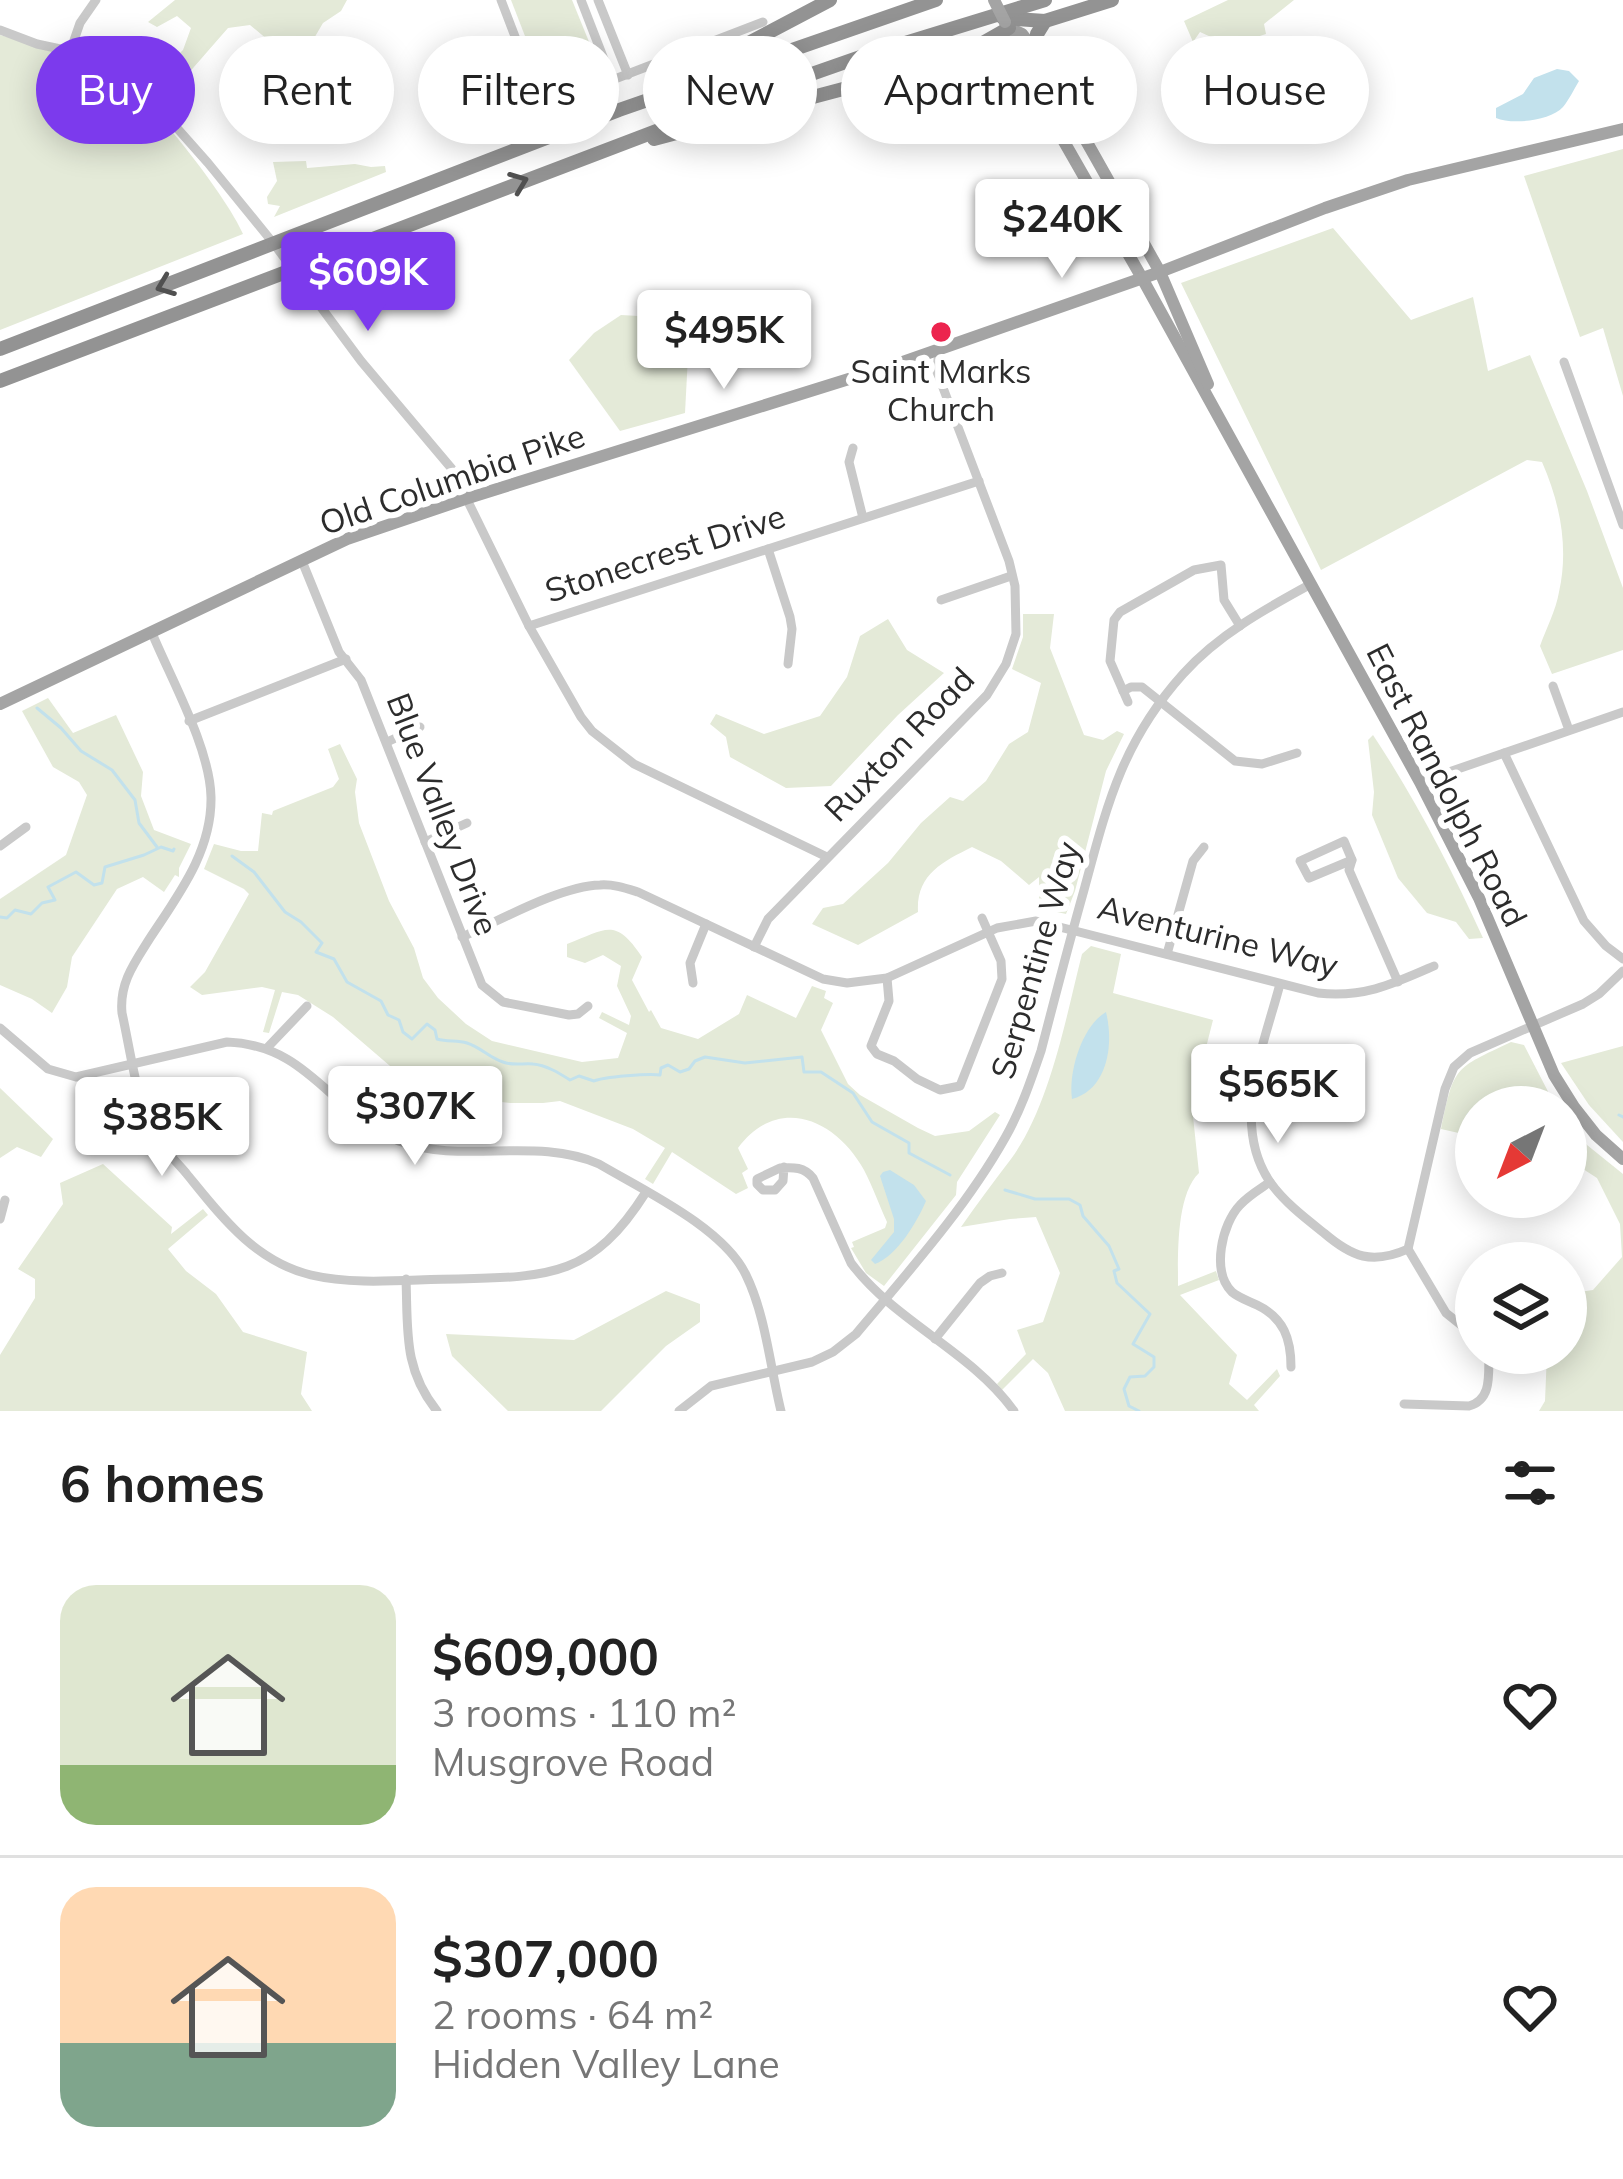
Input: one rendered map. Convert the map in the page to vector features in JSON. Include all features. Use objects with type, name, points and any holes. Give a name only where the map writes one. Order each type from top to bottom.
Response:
[{"type":"highway","points":[[619,110],[830,0]]},
{"type":"highway","points":[[619,110],[936,0]]},
{"type":"highway","points":[[0,381],[803,76],[1045,0]]},
{"type":"highway","points":[[574,161],[926,67],[972,49],[1007,22],[1046,21],[1112,0]]},
{"type":"highway","points":[[1037,36],[1046,21]]},
{"type":"highway","points":[[0,349],[531,144]]},
{"type":"main road","points":[[994,0],[1007,22]]},
{"type":"main road","name":"East Randolph Road","points":[[1007,22],[1024,36]]},
{"type":"main road","name":"East Randolph Road","points":[[1007,22],[1011,49],[1420,782],[1479,898],[1554,1075],[1596,1136],[1623,1159]]},
{"type":"main road","name":"Old Columbia Pike","points":[[0,704],[347,539],[974,338],[1408,180],[1623,129]]},
{"type":"main road","name":"East Randolph Road","points":[[1088,144],[1160,272],[1226,430]]},
{"type":"street","points":[[76,36],[96,0]]},
{"type":"street","points":[[501,0],[515,36]]},
{"type":"street","points":[[581,0],[595,36]]},
{"type":"street","points":[[598,0],[628,75]]},
{"type":"street","points":[[619,78],[763,22]]},
{"type":"street","points":[[0,30],[36,44]]},
{"type":"street","points":[[191,144],[452,469],[529,626],[581,717],[611,749],[634,764],[827,857]]},
{"type":"street","name":"Ruxton Road","points":[[754,947],[768,919],[958,726],[999,677],[1016,634],[1009,561],[937,372],[939,347]]},
{"type":"street","points":[[1564,362],[1623,525]]},
{"type":"street","points":[[853,448],[849,462],[863,518]]},
{"type":"street","name":"Stonecrest Drive","points":[[529,626],[979,482]]},
{"type":"street","points":[[768,549],[790,617],[788,664]]},
{"type":"street","name":"Blue Valley Drive","points":[[302,561],[339,652],[362,680],[482,985],[503,1002],[569,1015],[588,1006]]},
{"type":"street","points":[[1240,626],[1224,600],[1221,565],[1194,570],[1127,606],[1114,620],[1110,662],[1126,696],[1131,687],[1142,687],[1235,761],[1262,764],[1298,753]]},
{"type":"street","points":[[941,600],[1011,576]]},
{"type":"street","name":"Serpentine Way","points":[[679,1411],[711,1386],[812,1362],[833,1352],[856,1334],[979,1180],[1027,1091],[1109,795],[1140,730],[1206,652],[1311,584]]},
{"type":"street","points":[[152,633],[205,760],[211,794],[209,822],[189,877],[126,976],[121,1001],[133,1064],[155,1136],[236,1233],[279,1264],[326,1278],[517,1278],[575,1263],[607,1244],[646,1192]]},
{"type":"street","points":[[189,721],[346,659]]},
{"type":"street","points":[[1553,686],[1569,730]]},
{"type":"street","points":[[1420,782],[1623,712]]},
{"type":"street","points":[[387,742],[420,728]]},
{"type":"street","points":[[1504,753],[1584,921],[1623,959]]},
{"type":"street","points":[[425,842],[467,823]]},
{"type":"street","points":[[0,846],[26,826]]},
{"type":"street","points":[[1352,860],[1309,878],[1300,861],[1344,841],[1352,860],[1349,870],[1398,982]]},
{"type":"street","points":[[1167,953],[1192,861],[1204,847]]},
{"type":"street","name":"Aventurine Way","points":[[461,937],[568,890],[597,884],[638,892],[823,979],[847,983],[887,979],[987,933],[1016,922],[1036,921],[1343,996],[1362,994],[1434,966]]},
{"type":"street","points":[[887,979],[889,1001],[871,1046],[940,1090],[960,1086],[1002,979],[1001,961],[982,918]]},
{"type":"street","points":[[693,983],[690,963],[706,924]]},
{"type":"street","points":[[1455,1320],[1408,1249],[1444,1089],[1454,1067],[1470,1053],[1582,1004],[1623,970]]},
{"type":"street","points":[[1280,983],[1250,1114],[1254,1146],[1270,1182],[1346,1252],[1370,1258],[1408,1249]]},
{"type":"street","points":[[267,1048],[307,1006]]},
{"type":"street","points":[[0,1028],[48,1069],[65,1076],[90,1075],[227,1042],[250,1043],[286,1057],[376,1130],[401,1142],[430,1149],[583,1156],[703,1227],[729,1249],[756,1301],[781,1411]]},
{"type":"street","points":[[784,1167],[814,1178],[851,1263],[885,1299],[988,1381],[1014,1411]]},
{"type":"street","points":[[1270,1182],[1242,1202],[1229,1220],[1221,1251],[1222,1276],[1234,1295],[1264,1309],[1280,1323],[1291,1343],[1292,1366]]},
{"type":"street","points":[[0,1219],[5,1200]]},
{"type":"street","points":[[935,1339],[980,1283],[1002,1273]]},
{"type":"street","points":[[406,1280],[408,1352],[415,1378],[437,1411]]},
{"type":"street","points":[[1404,1405],[1478,1403],[1484,1399],[1488,1374]]},
{"type":"green space","points":[[175,0],[347,0],[315,36],[263,36],[250,25],[228,28],[195,66],[195,36],[188,36],[191,28],[177,16],[157,27],[148,22]]},
{"type":"green space","points":[[511,0],[572,0],[587,36],[525,36]]},
{"type":"green space","points":[[1228,0],[1294,0],[1264,24],[1266,34],[1260,36],[1200,32],[1190,36],[1184,21]]},
{"type":"green space","points":[[0,35],[36,44],[36,144],[182,144],[243,234],[0,330]]},
{"type":"green space","points":[[1623,149],[1623,396],[1603,328],[1580,337],[1524,176]]},
{"type":"green space","points":[[306,161],[307,168],[355,164],[385,166],[386,172],[274,217],[280,206],[268,204],[267,197],[277,181],[273,162]]},
{"type":"green space","points":[[1333,228],[1411,320],[1473,297],[1488,371],[1530,355],[1623,588],[1623,650],[1552,674],[1540,646],[1558,599],[1563,542],[1554,493],[1542,462],[1527,460],[1321,570],[1181,283]]},
{"type":"green space","points":[[621,315],[656,317],[680,336],[688,356],[685,413],[620,431],[569,360],[594,333]]},
{"type":"green space","points":[[1023,614],[1054,614],[1050,648],[1084,735],[1103,740],[1117,731],[1124,734],[1106,771],[1066,914],[1039,908],[1039,877],[1029,885],[1001,861],[972,847],[941,864],[926,879],[918,912],[858,945],[812,924],[823,908],[843,904],[888,863],[950,797],[963,801],[986,781],[1009,744],[1028,732],[1041,683],[1012,669],[1023,637]]},
{"type":"green space","points":[[888,619],[907,650],[944,673],[831,786],[786,788],[730,757],[726,737],[710,724],[716,714],[764,734],[820,716],[847,677],[860,636]]},
{"type":"green space","points":[[48,698],[73,733],[116,715],[143,772],[141,796],[154,830],[191,844],[179,877],[175,875],[164,892],[143,877],[117,889],[72,957],[67,987],[52,1013],[0,985],[0,899],[66,855],[87,795],[79,782],[53,767],[22,711]]},
{"type":"green space","points":[[1373,735],[1432,835],[1483,938],[1469,939],[1456,922],[1427,913],[1398,878],[1372,815],[1368,740]]},
{"type":"green space","points":[[340,744],[357,779],[359,823],[423,978],[466,1024],[492,1041],[582,1062],[618,1058],[627,1033],[599,1018],[602,1012],[629,1025],[631,1016],[617,986],[621,966],[603,955],[585,963],[567,957],[567,944],[617,931],[642,957],[632,980],[661,1028],[698,1039],[739,1014],[747,995],[796,1018],[812,986],[826,991],[824,998],[833,1003],[821,1030],[848,1084],[860,1095],[935,1136],[969,1131],[995,1112],[1000,1115],[957,1182],[956,1195],[884,1286],[866,1273],[851,1248],[852,1242],[885,1228],[887,1222],[852,1152],[822,1126],[788,1118],[754,1131],[738,1148],[748,1169],[742,1173],[748,1188],[736,1194],[672,1152],[653,1184],[645,1179],[665,1148],[633,1129],[560,1101],[510,1103],[411,1084],[333,1017],[298,995],[282,992],[269,1033],[263,1032],[275,990],[262,987],[202,995],[190,987],[205,972],[249,894],[204,869],[214,844],[258,851],[262,813],[272,815],[333,787],[339,779],[328,749]]},
{"type":"green space","points":[[1091,946],[1121,954],[1113,993],[1213,1020],[1194,1095],[1241,1101],[1240,1109],[1192,1107],[1199,1173],[1182,1210],[1178,1286],[1216,1271],[1219,1280],[1180,1295],[1237,1355],[1229,1384],[1247,1400],[1277,1369],[1280,1376],[1254,1405],[1259,1411],[1065,1411],[1048,1373],[1033,1359],[1002,1390],[997,1384],[1026,1354],[1017,1330],[1043,1322],[1060,1273],[1036,1217],[961,1227],[1025,1138],[1055,1060],[1082,954]]},
{"type":"green space","points":[[1511,1042],[1524,1045],[1545,1086],[1455,1086],[1455,1132],[1441,1129],[1454,1081],[1478,1058]]},
{"type":"green space","points":[[1623,1046],[1623,1142],[1587,1102],[1587,1086],[1576,1086],[1561,1063]]},
{"type":"green space","points":[[0,1088],[53,1139],[41,1157],[17,1147],[0,1158]]},
{"type":"green space","points":[[1587,1145],[1623,1174],[1623,1411],[1539,1411],[1545,1401],[1546,1374],[1587,1374],[1587,1291],[1622,1257],[1620,1224],[1597,1178],[1587,1172]]},
{"type":"green space","points":[[103,1164],[172,1227],[171,1234],[203,1209],[208,1215],[168,1249],[186,1271],[216,1294],[243,1332],[307,1352],[301,1394],[312,1411],[0,1411],[0,1355],[35,1298],[35,1279],[18,1269],[63,1204],[60,1183]]},
{"type":"green space","points":[[666,1291],[700,1304],[700,1322],[666,1346],[601,1411],[508,1411],[452,1356],[446,1334],[574,1340]]},
{"type":"water","points":[[1557,69],[1569,71],[1579,81],[1563,107],[1531,120],[1496,118],[1496,108],[1523,94],[1534,78]]},
{"type":"water","points":[[1106,1012],[1106,1064],[1094,1086],[1072,1099],[1078,1051],[1090,1028]]},
{"type":"water","points":[[890,1170],[914,1185],[926,1201],[898,1246],[875,1264],[871,1260],[894,1232],[880,1176]]},
{"type":"waterway","points":[[37,708],[81,751],[112,770],[135,800],[139,823],[157,847]]},
{"type":"waterway","points":[[0,917],[7,918],[15,910],[31,914],[42,903],[55,900],[48,887],[76,872],[94,885],[102,883],[105,867],[161,847],[174,849]]},
{"type":"waterway","points":[[232,856],[254,872],[285,912],[322,943],[316,952],[334,959],[347,982],[381,1001],[412,1039],[427,1024],[437,1039],[467,1043],[507,1063],[543,1066],[570,1080],[660,1075],[668,1065],[680,1072],[705,1057],[745,1063],[802,1057],[804,1072],[821,1072],[853,1093],[872,1122],[909,1143],[909,1153],[950,1175]]},
{"type":"waterway","points":[[1619,1115],[1623,1117]]},
{"type":"waterway","points":[[1005,1190],[1035,1199],[1069,1199],[1080,1205],[1083,1216],[1109,1246],[1119,1269],[1114,1271],[1117,1283],[1150,1314],[1133,1344],[1154,1357],[1154,1367],[1145,1376],[1130,1377],[1124,1389],[1129,1406],[1139,1411]]},
{"type":"place","name":"Saint Marks Church","points":[[941,332]]}]
